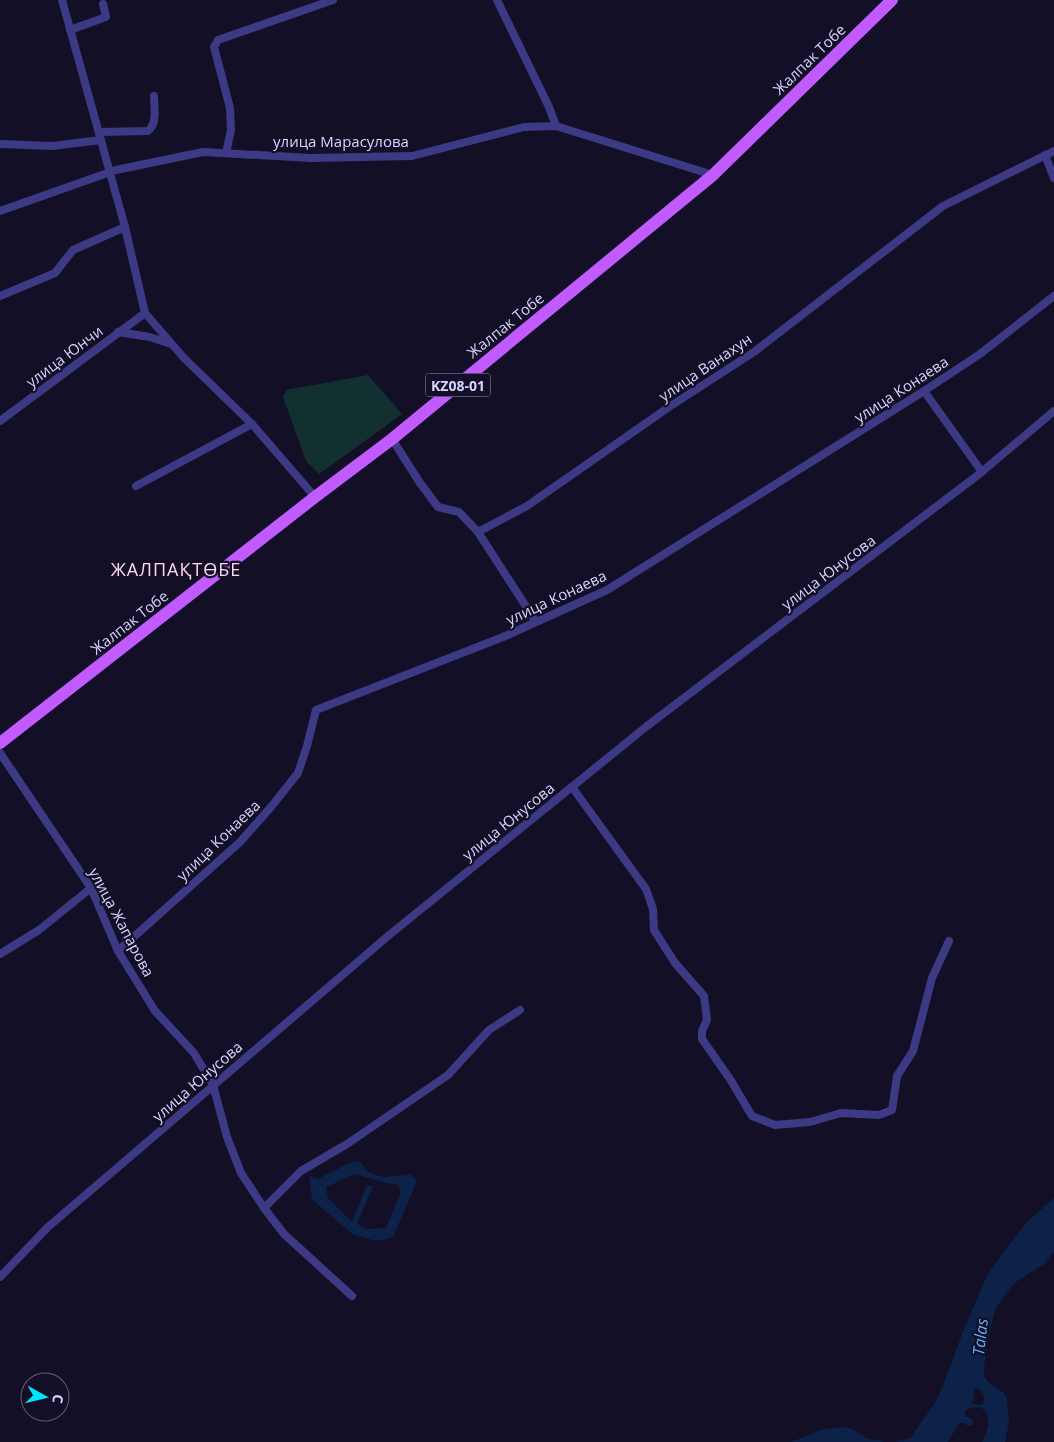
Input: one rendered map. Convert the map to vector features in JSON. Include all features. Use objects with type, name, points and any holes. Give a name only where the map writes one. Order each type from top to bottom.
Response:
[{"type":"main road","name":"Жалпак Тобе","points":[[0,743],[392,439],[713,176],[891,0]]},
{"type":"street","points":[[62,0],[125,227],[145,313],[171,344],[252,424],[315,497]]},
{"type":"street","points":[[226,153],[230,130],[230,108],[214,47],[218,40],[333,0]]},
{"type":"street","points":[[497,0],[549,107],[556,126]]},
{"type":"street","points":[[70,30],[106,18],[103,4]]},
{"type":"street","points":[[0,144],[52,146],[100,136],[148,131],[152,127],[155,116],[154,96]]},
{"type":"street","name":"улица Марасулова","points":[[0,211],[110,172],[203,152],[311,158],[412,156],[524,128],[556,126],[713,176]]},
{"type":"street","name":"улица Ванахун","points":[[478,532],[528,506],[669,407],[754,352],[943,206],[1054,151]]},
{"type":"street","points":[[1045,155],[1054,178]]},
{"type":"street","points":[[0,296],[55,273],[73,250],[125,227]]},
{"type":"street","name":"улица Конаева","points":[[118,951],[240,842],[271,807],[298,773],[316,710],[503,637],[607,590],[924,391],[980,354],[1054,296]]},
{"type":"street","name":"улица Юнчи","points":[[0,421],[145,313]]},
{"type":"street","points":[[118,332],[150,337],[171,344]]},
{"type":"street","points":[[924,391],[982,472]]},
{"type":"street","name":"улица Юнусова","points":[[0,1277],[48,1227],[388,936],[647,726],[982,472],[1054,412]]},
{"type":"street","points":[[136,486],[252,424]]},
{"type":"street","points":[[392,439],[420,483],[438,506],[458,512],[478,532],[536,622]]},
{"type":"street","name":"улица Жапарова","points":[[0,753],[91,888],[118,951],[155,1011],[194,1053],[214,1085],[227,1137],[241,1173],[284,1234],[352,1296]]},
{"type":"street","points":[[572,787],[646,889],[653,909],[654,930],[676,963],[704,996],[707,1020],[702,1031],[702,1039],[730,1079],[752,1116],[775,1125],[810,1122],[841,1113],[879,1116],[892,1110],[898,1076],[913,1051],[932,978],[949,940]]},
{"type":"street","points":[[0,954],[39,930],[91,888]]},
{"type":"street","points":[[264,1208],[301,1171],[346,1144],[448,1075],[489,1030],[520,1010]]},
{"type":"green space","points":[[368,375],[402,414],[319,474],[306,461],[283,397],[286,390]]},
{"type":"water","points":[[359,1161],[367,1170],[377,1176],[394,1177],[410,1174],[417,1181],[393,1237],[376,1241],[352,1234],[312,1199],[309,1176],[318,1179],[347,1164]],"holes":[[[355,1174],[398,1185],[401,1192],[386,1228],[367,1229],[357,1224],[373,1186],[367,1185],[352,1222],[328,1198],[326,1187]]]},
{"type":"water","name":"Talas","points":[[1054,1198],[1054,1252],[1044,1264],[1016,1282],[1007,1292],[997,1306],[989,1332],[984,1376],[988,1382],[1004,1393],[1007,1399],[1009,1422],[1005,1442],[982,1442],[987,1429],[988,1416],[982,1409],[976,1407],[967,1409],[965,1413],[967,1417],[973,1420],[973,1425],[968,1426],[964,1423],[959,1423],[948,1442],[894,1442],[910,1438],[935,1403],[987,1276],[1028,1221]],"holes":[[[975,1388],[980,1389],[985,1397],[982,1405],[974,1404],[972,1402]]]},
{"type":"water","points":[[844,1427],[854,1430],[867,1438],[886,1442],[791,1442],[824,1429]]},
{"type":"district","name":"ЖАЛПАҚТӨБЕ","points":[[176,569]]}]
